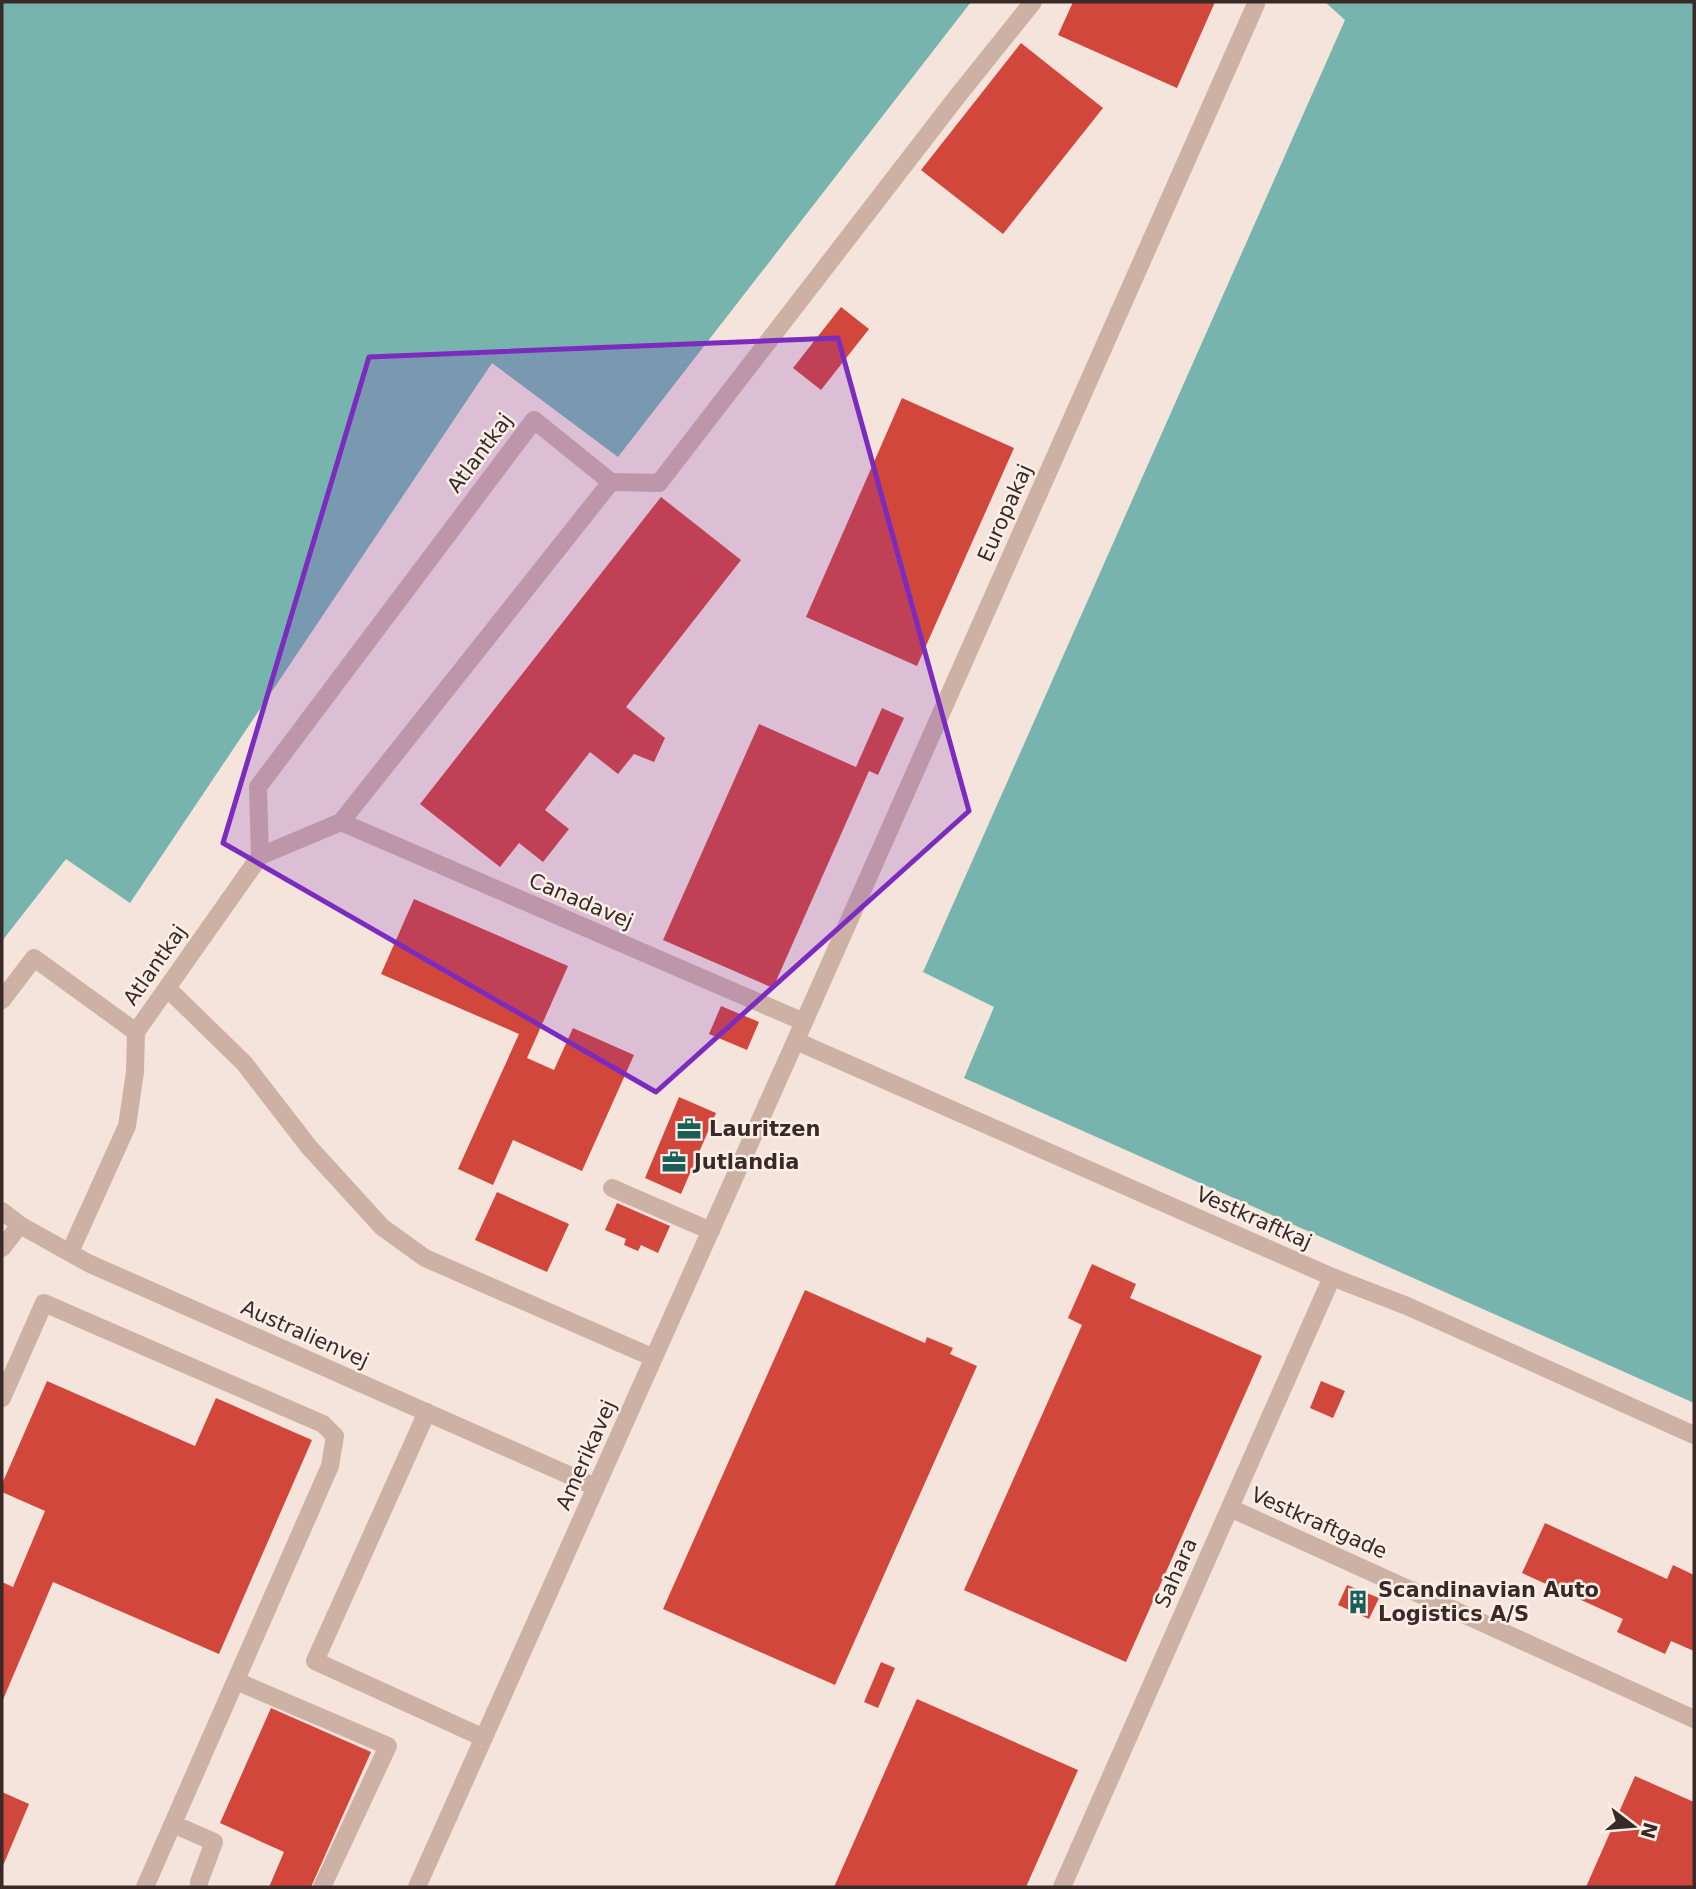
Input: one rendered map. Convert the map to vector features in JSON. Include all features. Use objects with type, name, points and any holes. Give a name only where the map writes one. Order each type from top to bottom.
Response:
[{"type":"street","points":[[260,856],[341,822],[611,482],[659,483],[1033,2]]},
{"type":"street","name":"Europakaj","points":[[796,1041],[1256,4]]},
{"type":"street","name":"Atlantkaj","points":[[2,1000],[34,958],[136,1031],[260,856],[258,787],[534,420],[611,482]]},
{"type":"street","name":"Canadavej","points":[[341,822],[804,1022]]},
{"type":"street","points":[[167,988],[244,1063],[309,1147],[382,1227],[425,1258],[654,1358]]},
{"type":"street","points":[[70,1252],[127,1126],[135,1072],[136,1031]]},
{"type":"street","name":"Amerikavej","points":[[417,1887],[796,1041]]},
{"type":"street","name":"Vestkraftkaj","points":[[796,1041],[1332,1277],[1406,1306],[1694,1435]]},
{"type":"street","points":[[612,1188],[711,1231]]},
{"type":"street","name":"Australienvej","points":[[2,1211],[20,1225],[101,1268],[596,1487]]},
{"type":"street","points":[[2,1248],[20,1225]]},
{"type":"street","name":"Sahara","points":[[1062,1887],[1332,1277]]},
{"type":"street","points":[[2,1398],[44,1303],[323,1424],[335,1436],[330,1466],[145,1887]]},
{"type":"street","points":[[427,1412],[315,1661],[484,1738]]},
{"type":"street","name":"Vestkraftgade","points":[[1230,1508],[1694,1719]]},
{"type":"street","points":[[236,1681],[388,1746],[322,1887]]},
{"type":"street","points":[[173,1824],[214,1842],[199,1887]]},
{"type":"highlighted area","points":[[838,338],[969,811],[656,1092],[223,843],[369,357]]},
{"type":"water","points":[[2,2],[971,2],[618,457],[492,363],[130,903],[66,859],[2,941]]},
{"type":"water","points":[[1325,2],[1694,2],[1694,1403],[964,1078],[994,1007],[923,972],[1345,20]]},
{"type":"building","points":[[1073,2],[1215,2],[1177,88],[1058,35]]},
{"type":"building","points":[[1021,43],[1103,108],[1003,234],[921,170]]},
{"type":"building","points":[[841,307],[869,329],[821,390],[793,368]]},
{"type":"building","points":[[902,398],[1014,448],[917,666],[806,617]]},
{"type":"building","points":[[661,497],[741,560],[626,707],[665,738],[654,762],[634,754],[618,774],[590,752],[545,810],[569,829],[543,862],[519,843],[500,867],[420,804]]},
{"type":"building","points":[[882,708],[904,718],[878,775],[869,771],[773,988],[663,940],[759,724],[856,767]]},
{"type":"building","points":[[414,899],[568,966],[527,1058],[554,1070],[573,1028],[634,1055],[582,1171],[513,1140],[493,1185],[458,1169],[519,1034],[381,974]]},
{"type":"building","points":[[721,1006],[759,1022],[747,1050],[709,1034]]},
{"type":"building","points":[[679,1097],[716,1113],[681,1194],[645,1178]]},
{"type":"building","points":[[497,1192],[569,1224],[547,1272],[475,1240]]},
{"type":"building","points":[[617,1203],[670,1226],[658,1253],[641,1245],[638,1251],[624,1245],[626,1239],[605,1230]]},
{"type":"building","points":[[1092,1264],[1136,1284],[1130,1298],[1262,1356],[1126,1662],[964,1590],[1082,1325],[1068,1318]]},
{"type":"building","points":[[805,1290],[925,1343],[927,1337],[953,1348],[950,1354],[977,1366],[835,1685],[663,1609]]},
{"type":"building","points":[[47,1381],[195,1446],[216,1398],[312,1440],[219,1654],[53,1582],[2,1702],[2,1582],[13,1587],[45,1511],[2,1492],[2,1484]]},
{"type":"building","points":[[1321,1381],[1345,1391],[1333,1418],[1310,1408]]},
{"type":"building","points":[[1545,1523],[1667,1579],[1673,1565],[1694,1575],[1694,1651],[1671,1641],[1665,1654],[1617,1632],[1623,1619],[1522,1573]]},
{"type":"building","name":"Scandinavian Auto Logistics A/S","points":[[1347,1585],[1379,1598],[1369,1619],[1338,1605]]},
{"type":"building","points":[[881,1662],[895,1668],[878,1708],[864,1702]]},
{"type":"building","points":[[917,1699],[1078,1770],[1026,1887],[834,1887]]},
{"type":"building","points":[[271,1708],[371,1752],[311,1887],[269,1887],[284,1852],[220,1823]]},
{"type":"building","points":[[1635,1776],[1694,1802],[1694,1887],[1586,1887]]},
{"type":"building","points":[[2,1792],[29,1804],[2,1868]]},
{"type":"place","name":"Lauritzen","points":[[689,1129]]},
{"type":"place","name":"Jutlandia","points":[[674,1162]]},
{"type":"place","name":"Scandinavian Auto Logistics A/S","points":[[1358,1602]]}]
